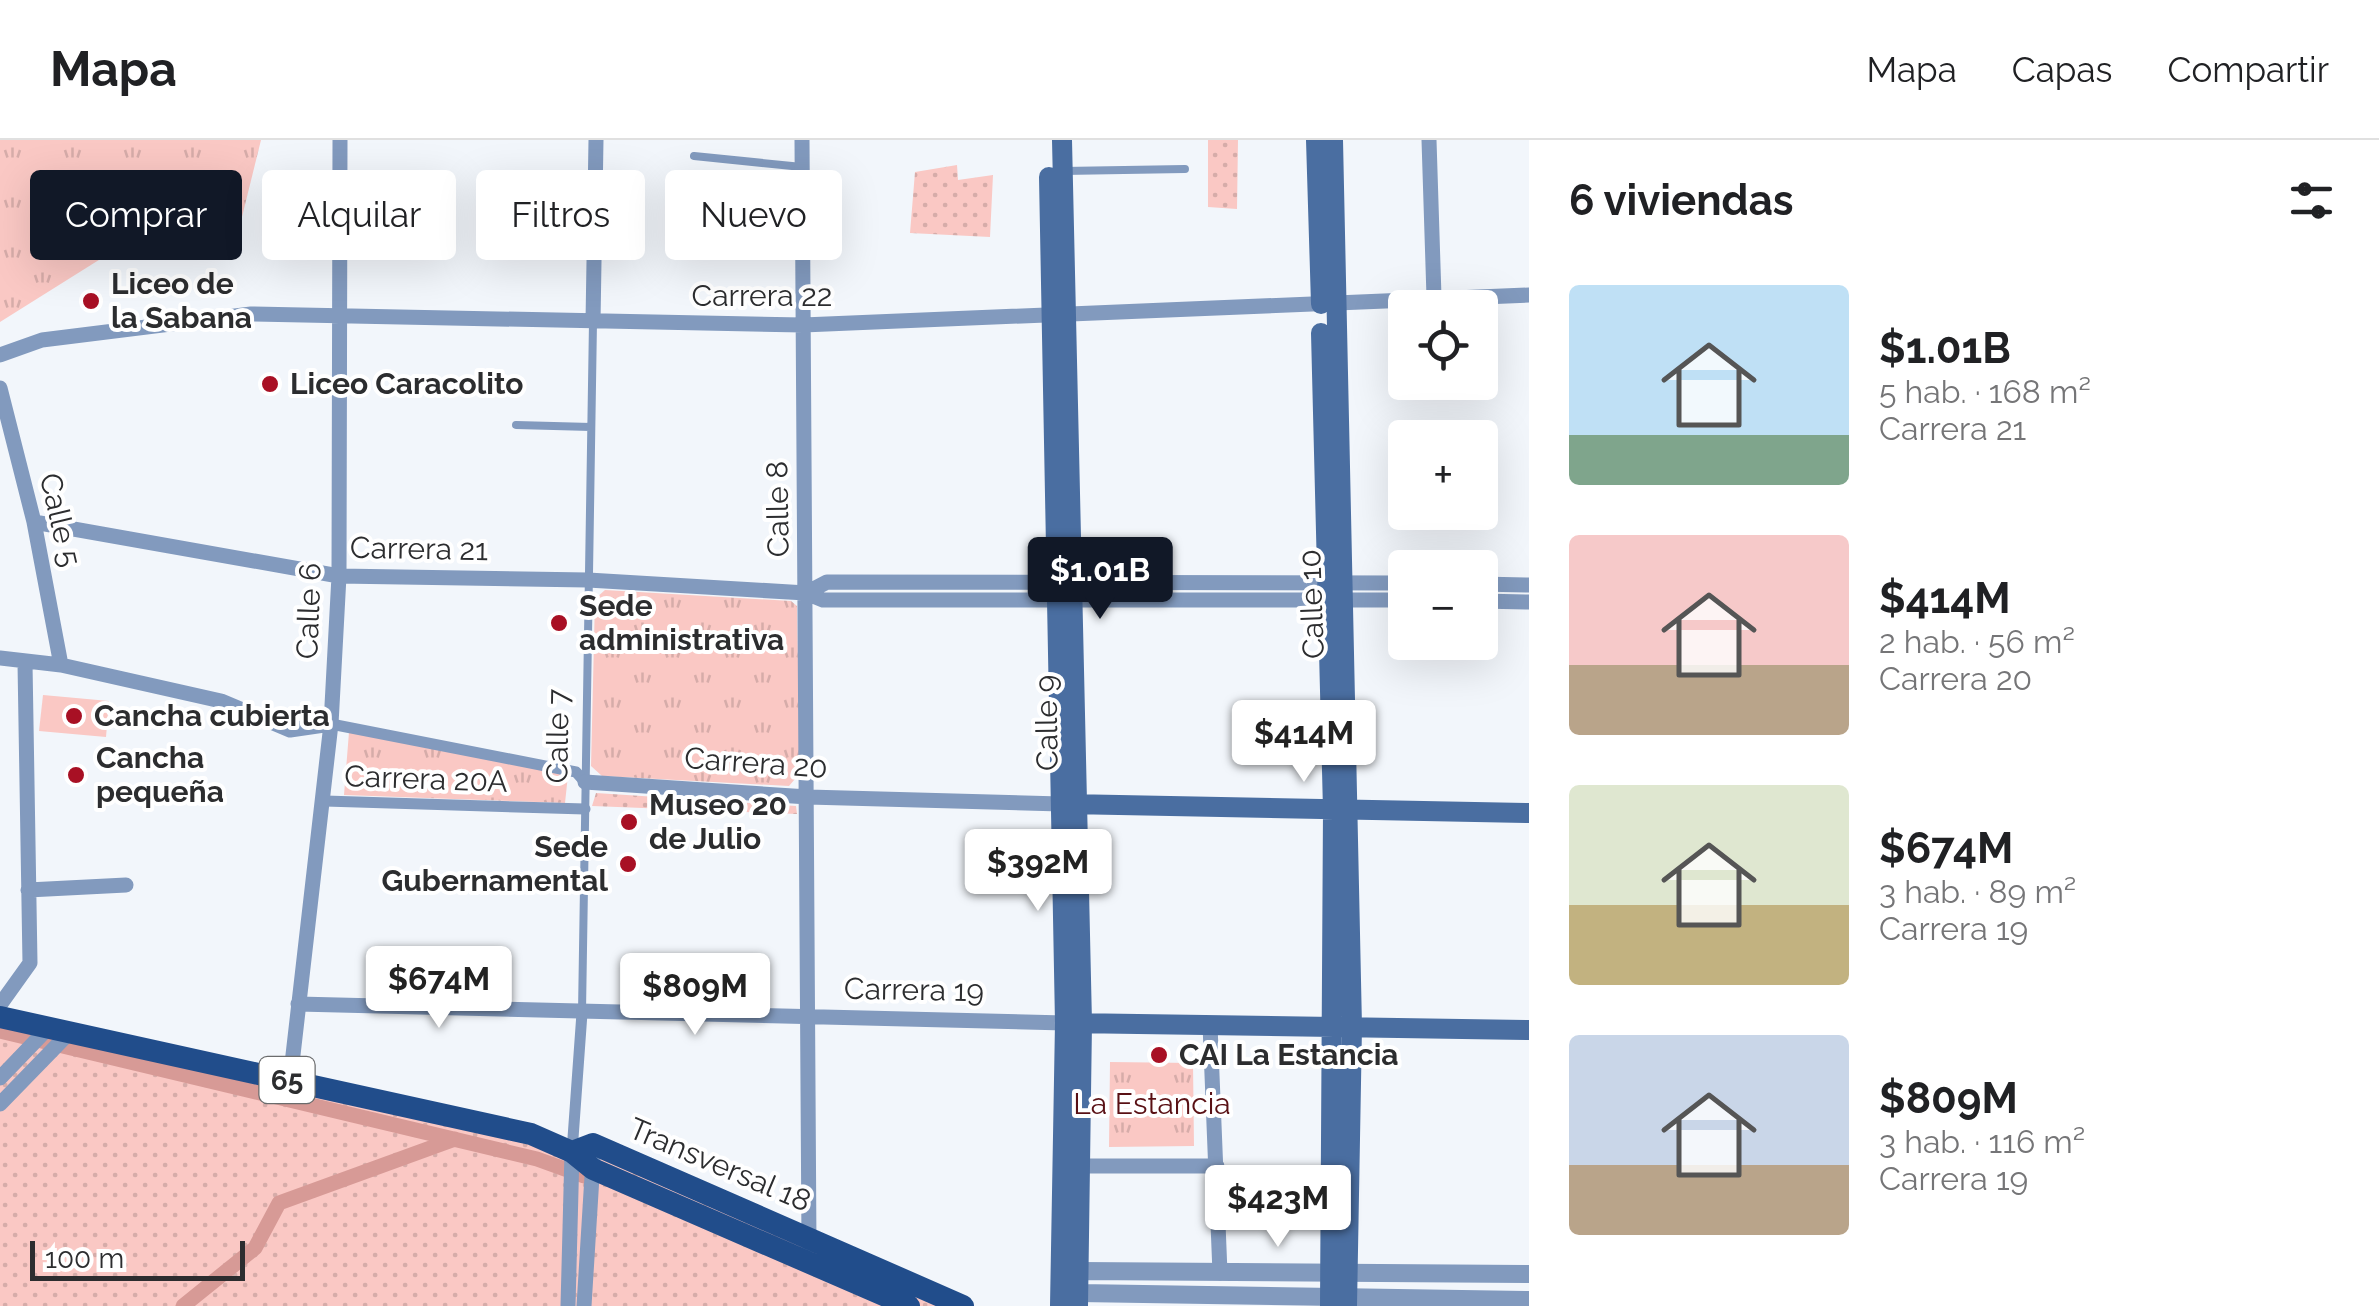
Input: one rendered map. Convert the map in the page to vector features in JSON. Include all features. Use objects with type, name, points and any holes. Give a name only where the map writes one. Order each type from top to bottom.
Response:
[{"type":"main road","name":"Calle 9","points":[[1048,140],[1060,315],[1074,1023],[1082,1166],[1079,1272],[1069,1300]]},
{"type":"main road","name":"Calle 9","points":[[1060,315],[1062,140]]},
{"type":"main road","name":"Calle 10","points":[[1316,140],[1327,304],[1341,810],[1339,1302]]},
{"type":"main road","name":"Calle 10","points":[[1327,304],[1333,140]]},
{"type":"main road","name":"Carrera 20","points":[[1070,804],[1529,813]]},
{"type":"main road","name":"65","points":[[4,1018],[531,1134],[579,1150]]},
{"type":"main road","name":"Calle 9","points":[[1069,1300],[1062,1148],[1074,1023]]},
{"type":"main road","name":"Carrera 19","points":[[1074,1023],[1529,1030]]},
{"type":"main road","name":"Transversal 18","points":[[579,1150],[592,1169],[964,1306]]},
{"type":"main road","name":"Transversal 18","points":[[579,1150],[808,1248],[908,1306]]},
{"type":"street","name":"Calle 6","points":[[290,1081],[325,801],[339,576],[340,140]]},
{"type":"street","name":"Calle 7","points":[[592,322],[596,140]]},
{"type":"street","name":"Calle 8","points":[[802,140],[810,1019],[808,1248]]},
{"type":"street","points":[[1429,140],[1434,290]]},
{"type":"street","name":"Carrera 22","points":[[1498,296],[1529,295]]},
{"type":"street","name":"Carrera 22","points":[[0,355],[42,340],[251,314],[803,325],[1388,300]]},
{"type":"street","name":"Calle 5","points":[[0,388],[34,522],[61,665]]},
{"type":"street","name":"Carrera 21","points":[[34,522],[339,576],[588,580],[806,593],[827,582],[1067,592],[1334,591],[1388,584]]},
{"type":"street","points":[[1498,584],[1529,585]]},
{"type":"street","name":"Carrera 21","points":[[1334,591],[1388,598]]},
{"type":"street","points":[[1498,601],[1529,602]]},
{"type":"street","name":"Carrera 20","points":[[2,661],[61,665],[221,701],[290,730],[331,724],[576,772],[585,782],[808,797],[1070,804]]},
{"type":"street","points":[[4,1018],[30,963],[25,663]]},
{"type":"street","name":"Carrera 20A","points":[[325,801],[585,809]]},
{"type":"street","points":[[28,890],[126,885]]},
{"type":"street","name":"Carrera 19","points":[[298,1004],[1074,1023]]},
{"type":"street","name":"Calle 7","points":[[579,1150],[582,1013]]},
{"type":"street","points":[[1210,1025],[1220,1273]]},
{"type":"street","points":[[0,1078],[59,1030]]},
{"type":"street","points":[[0,1104],[34,1070],[59,1030]]},
{"type":"street","points":[[1062,1148],[1082,1166],[1217,1166]]},
{"type":"street","points":[[568,1306],[570,1204],[579,1150]]},
{"type":"street","points":[[584,1306],[592,1169]]},
{"type":"street","points":[[1079,1272],[1529,1274]]},
{"type":"street","points":[[1069,1300],[1529,1300]]},
{"type":"lane","points":[[694,156],[802,168]]},
{"type":"lane","points":[[1063,171],[1185,168]]},
{"type":"lane","name":"Calle 7","points":[[582,1013],[592,322]]},
{"type":"lane","points":[[516,425],[590,427]]},
{"type":"green space","points":[[0,140],[261,140],[242,217],[242,170],[30,170],[30,260],[99,260],[0,322]]},
{"type":"green space","points":[[1208,140],[1238,140],[1237,209],[1208,207]]},
{"type":"green space","points":[[957,165],[958,180],[993,175],[990,237],[910,233],[915,172]]},
{"type":"green space","points":[[605,590],[791,601],[797,606],[800,773],[789,786],[602,776],[591,766],[595,599]]},
{"type":"green space","name":"Cancha cubierta","points":[[43,695],[109,701],[106,737],[39,731]]},
{"type":"green space","points":[[349,732],[568,775],[565,803],[344,795]]},
{"type":"green space","points":[[596,793],[796,806],[797,814],[592,806]]},
{"type":"green space","points":[[0,1007],[531,1126],[955,1306],[0,1306]]},
{"type":"green space","name":"La Estancia","points":[[1110,1062],[1193,1063],[1194,1146],[1109,1147]]},
{"type":"waterway","points":[[0,1031],[537,1159],[584,1176]]},
{"type":"waterway","points":[[183,1306],[255,1248],[279,1203],[455,1139]]},
{"type":"place","name":"Liceo de la Sabana","points":[[91,301]]},
{"type":"place","name":"Liceo Caracolito","points":[[270,384]]},
{"type":"place","name":"Sede administrativa","points":[[559,623]]},
{"type":"place","name":"Cancha cubierta","points":[[74,716]]},
{"type":"place","name":"Cancha pequeña","points":[[76,775]]},
{"type":"place","name":"Museo 20 de Julio","points":[[629,822]]},
{"type":"place","name":"Sede Gubernamental","points":[[628,864]]},
{"type":"place","name":"CAI La Estancia","points":[[1159,1055]]}]
